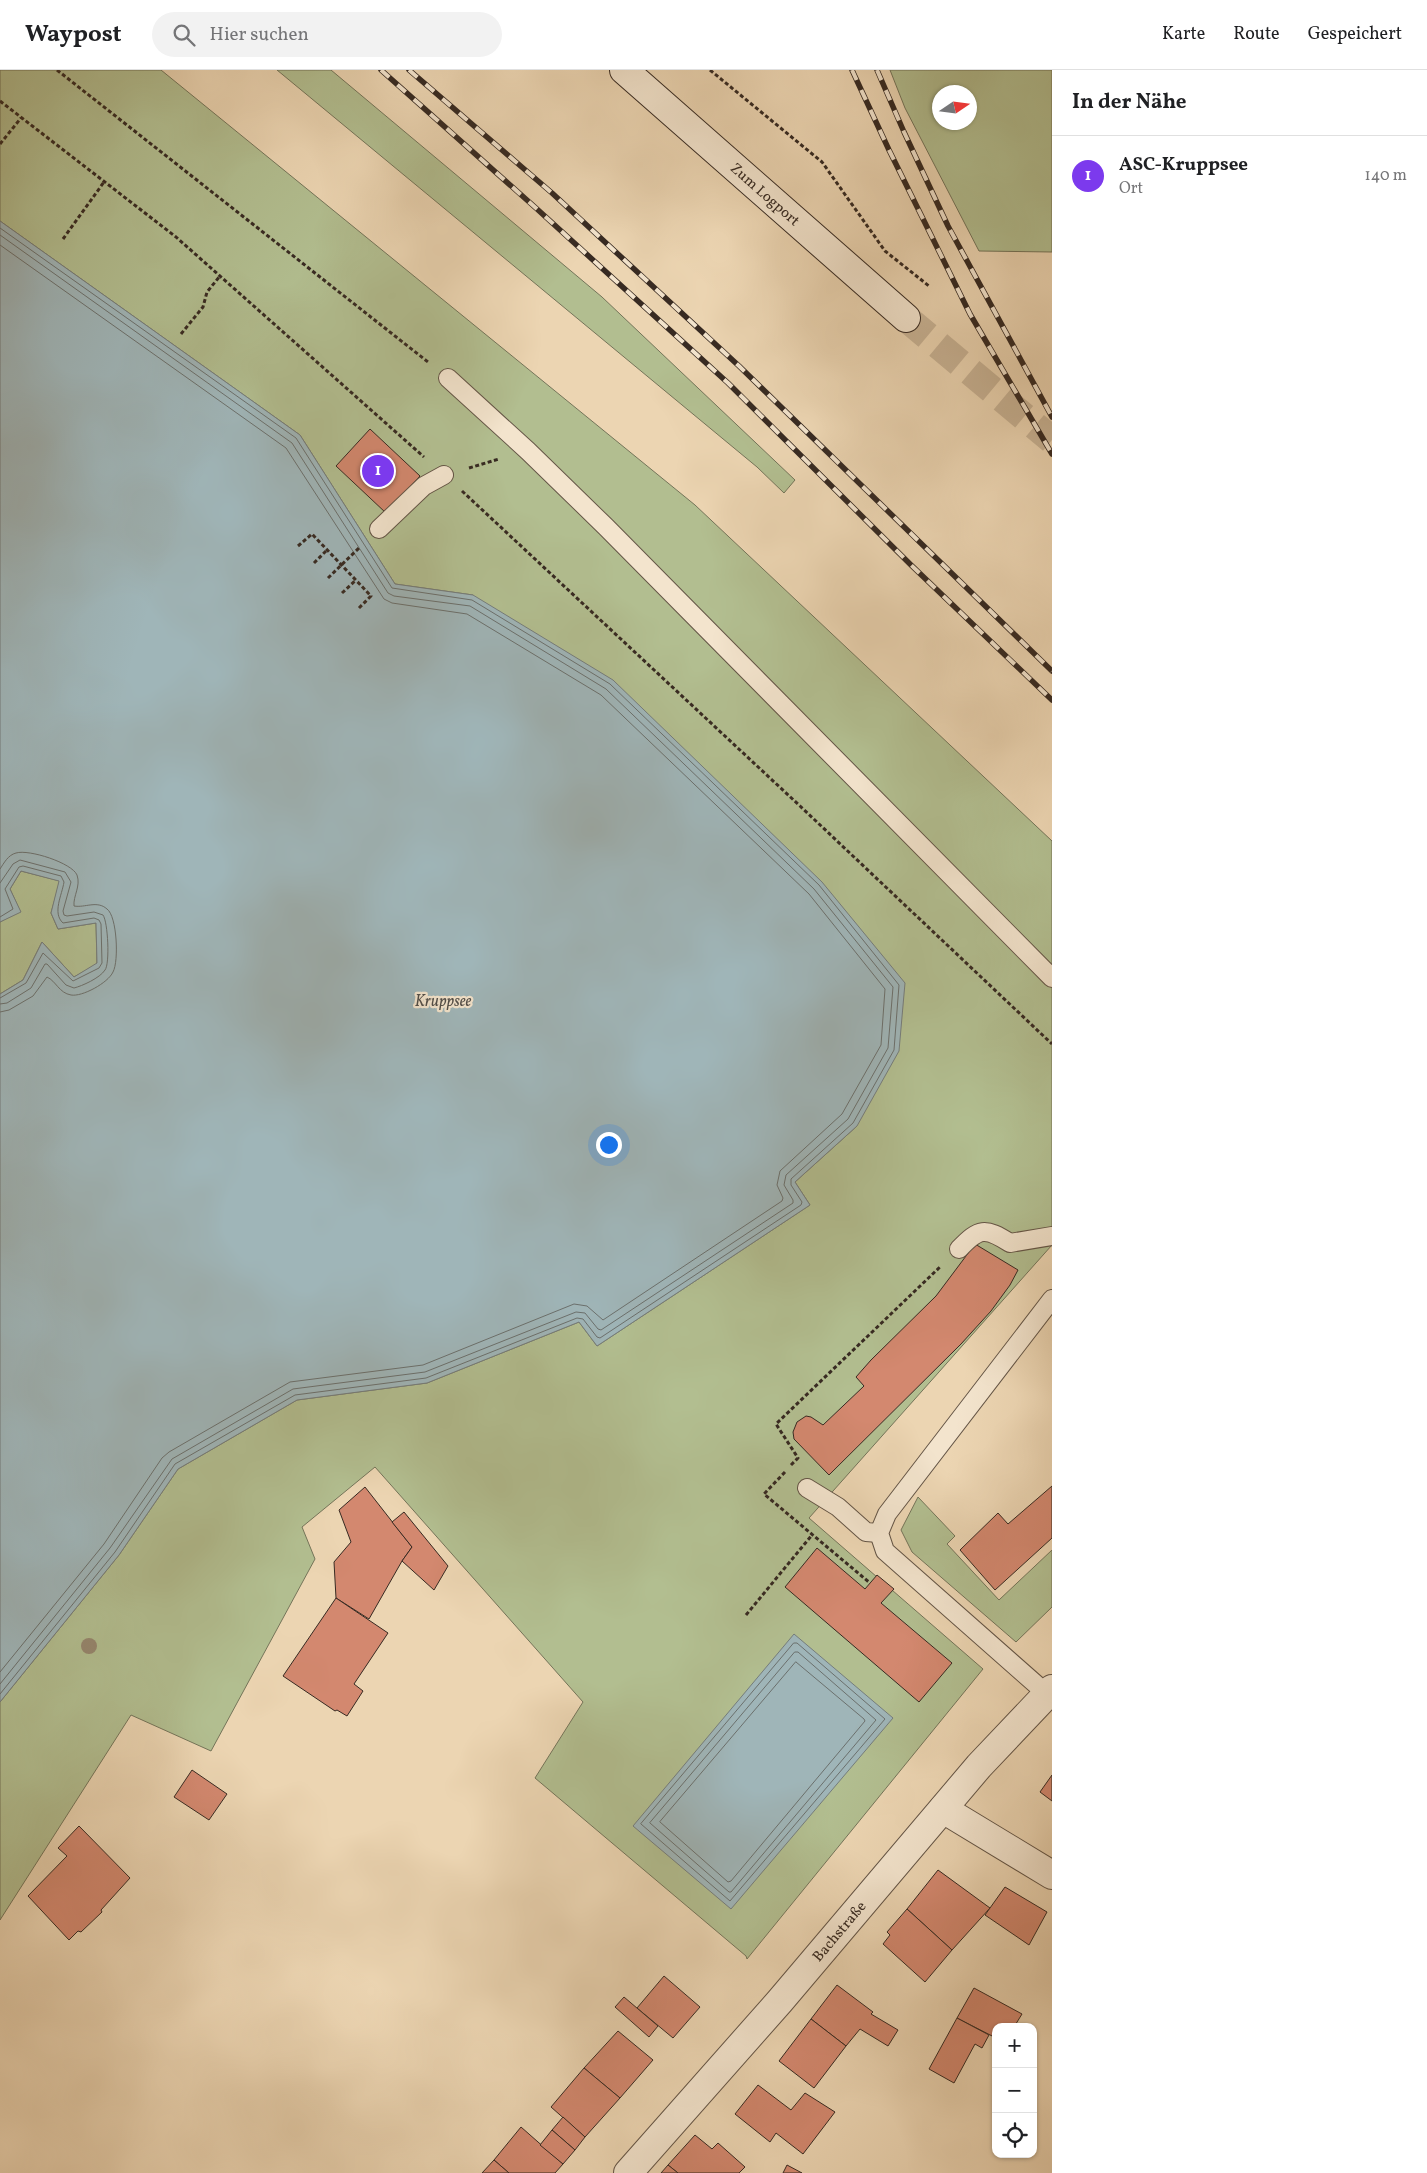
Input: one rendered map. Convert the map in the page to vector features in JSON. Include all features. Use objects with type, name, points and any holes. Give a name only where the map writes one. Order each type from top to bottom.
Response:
[{"type":"street","name":"Zum Logport","points":[[624,70],[906,318]]},
{"type":"street","name":"Bachstraße","points":[[628,2173],[780,2001],[979,1766],[1049,1691]]},
{"type":"street","points":[[943,1809],[1052,1875]]},
{"type":"lane","points":[[448,378],[528,451],[1052,978]]},
{"type":"lane","points":[[379,529],[424,486],[444,475]]},
{"type":"lane","points":[[959,1249],[973,1234],[993,1232],[1010,1243],[1052,1236]]},
{"type":"lane","points":[[1049,1691],[885,1551],[879,1533],[887,1514],[1052,1299]]},
{"type":"lane","points":[[807,1488],[838,1507],[866,1532],[879,1533]]},
{"type":"path","points":[[57,70],[448,378]]},
{"type":"path","points":[[710,70],[822,162],[886,250],[929,286]]},
{"type":"path","points":[[0,100],[20,118],[176,237],[444,475],[800,806],[1052,1044]]},
{"type":"path","points":[[0,144],[20,118]]},
{"type":"path","points":[[63,240],[104,182]]},
{"type":"path","points":[[180,334],[202,306],[207,292],[220,276]]},
{"type":"path","points":[[444,475],[528,451]]},
{"type":"path","points":[[328,578],[379,529]]},
{"type":"path","points":[[298,546],[312,534],[356,580],[371,596],[358,609]]},
{"type":"path","points":[[314,563],[327,550]]},
{"type":"path","points":[[342,593],[356,580]]},
{"type":"path","points":[[870,1583],[764,1494],[798,1458],[776,1424],[959,1249]]},
{"type":"path","points":[[746,1615],[812,1535]]},
{"type":"green space","points":[[0,70],[161,70],[695,505],[1052,841],[1052,1245],[809,1518],[983,1669],[747,1959],[746,1956],[535,1778],[583,1702],[375,1467],[302,1527],[315,1559],[211,1751],[131,1715],[0,1920],[0,1702],[119,1555],[178,1469],[297,1400],[427,1383],[579,1322],[597,1346],[810,1205],[795,1182],[857,1126],[473,595],[395,584],[300,435],[0,221]]},
{"type":"green space","points":[[277,70],[331,70],[602,297],[795,480],[784,493],[757,467]]},
{"type":"green space","points":[[890,70],[1052,70],[1052,252],[979,251],[905,108]]},
{"type":"green space","points":[[21,871],[60,881],[51,913],[58,929],[96,923],[97,964],[74,977],[42,942],[23,980],[0,994],[0,922],[20,911],[10,889]]},
{"type":"green space","points":[[918,1497],[955,1536],[947,1544],[999,1600],[1052,1550],[1052,1607],[1016,1642],[912,1552],[901,1530]]},
{"type":"water","name":"Kruppsee","points":[[0,221],[300,435],[395,584],[473,595],[613,680],[822,882],[905,983],[899,1051],[857,1126],[795,1182],[810,1205],[597,1346],[579,1322],[427,1383],[297,1400],[178,1469],[119,1555],[0,1702],[0,994],[23,980],[42,942],[74,977],[97,963],[96,923],[58,929],[51,913],[59,881],[21,871],[10,889],[21,912],[0,922]]},
{"type":"water","points":[[794,1634],[893,1718],[731,1909],[633,1826]]},
{"type":"building","points":[[370,429],[420,476],[386,513],[336,466]]},
{"type":"building","points":[[975,1244],[1018,1270],[1010,1285],[991,1311],[961,1344],[829,1475],[794,1439],[793,1432],[797,1422],[806,1416],[823,1425],[864,1386],[856,1377],[936,1296]]},
{"type":"building","points":[[1052,1486],[1052,1538],[995,1590],[960,1550],[998,1513],[1008,1524]]},
{"type":"building","points":[[365,1487],[412,1547],[369,1619],[336,1598],[334,1562],[351,1542],[339,1510]]},
{"type":"building","points":[[404,1512],[448,1566],[434,1590],[402,1561],[412,1547],[392,1522]]},
{"type":"building","points":[[817,1548],[865,1589],[877,1575],[894,1589],[881,1603],[952,1663],[919,1702],[785,1587]]},
{"type":"building","points":[[336,1598],[388,1633],[354,1684],[363,1691],[347,1716],[337,1710],[335,1711],[283,1676]]},
{"type":"building","points":[[192,1770],[227,1794],[209,1820],[174,1797]]},
{"type":"building","points":[[1052,1775],[1052,1801],[1040,1792]]},
{"type":"building","points":[[79,1826],[130,1878],[101,1910],[102,1912],[81,1932],[78,1931],[69,1940],[28,1896],[67,1856],[58,1848]]},
{"type":"building","points":[[938,1870],[990,1908],[952,1950],[907,1909]]},
{"type":"building","points":[[1005,1887],[1047,1912],[1029,1945],[985,1915]]},
{"type":"building","points":[[907,1909],[952,1950],[925,1982],[883,1944],[890,1935],[887,1932]]},
{"type":"building","points":[[664,1976],[700,2007],[673,2038],[637,2008]]},
{"type":"building","points":[[837,1985],[873,2012],[871,2014],[898,2030],[888,2046],[860,2029],[846,2046],[811,2019]]},
{"type":"building","points":[[974,1988],[1022,2014],[1016,2023],[992,2023],[992,2036],[957,2018]]},
{"type":"building","points":[[624,1997],[658,2026],[649,2037],[615,2007]]},
{"type":"building","points":[[957,2018],[989,2035],[982,2048],[975,2044],[954,2083],[929,2069]]},
{"type":"building","points":[[811,2019],[846,2046],[814,2088],[779,2061]]},
{"type":"building","points":[[618,2031],[653,2060],[620,2098],[584,2068]]},
{"type":"building","points":[[584,2068],[620,2098],[585,2137],[551,2107]]},
{"type":"building","points":[[758,2085],[791,2110],[805,2093],[835,2112],[803,2154],[776,2133],[770,2142],[735,2114]]},
{"type":"building","points":[[563,2117],[585,2137],[575,2150],[552,2130]]},
{"type":"building","points":[[521,2127],[563,2164],[555,2173],[509,2173],[494,2160]]},
{"type":"building","points":[[552,2130],[575,2150],[563,2164],[540,2145]]},
{"type":"building","points":[[695,2135],[712,2149],[718,2143],[745,2167],[739,2173],[678,2173],[668,2165]]},
{"type":"building","points":[[494,2160],[509,2173],[482,2173]]},
{"type":"building","points":[[668,2165],[678,2173],[661,2173]]},
{"type":"building","points":[[787,2165],[802,2173],[783,2173]]},
{"type":"tunnel","points":[[906,318],[1052,440]]},
{"type":"railway","points":[[381,70],[728,383],[911,565],[1052,700]]},
{"type":"railway","points":[[409,70],[552,193],[739,366],[1052,671]]},
{"type":"railway","points":[[852,70],[889,150],[970,314],[1052,454]]},
{"type":"railway","points":[[877,70],[948,226],[1052,417]]},
{"type":"place","name":"ASC-Kruppsee","points":[[378,471]]}]
